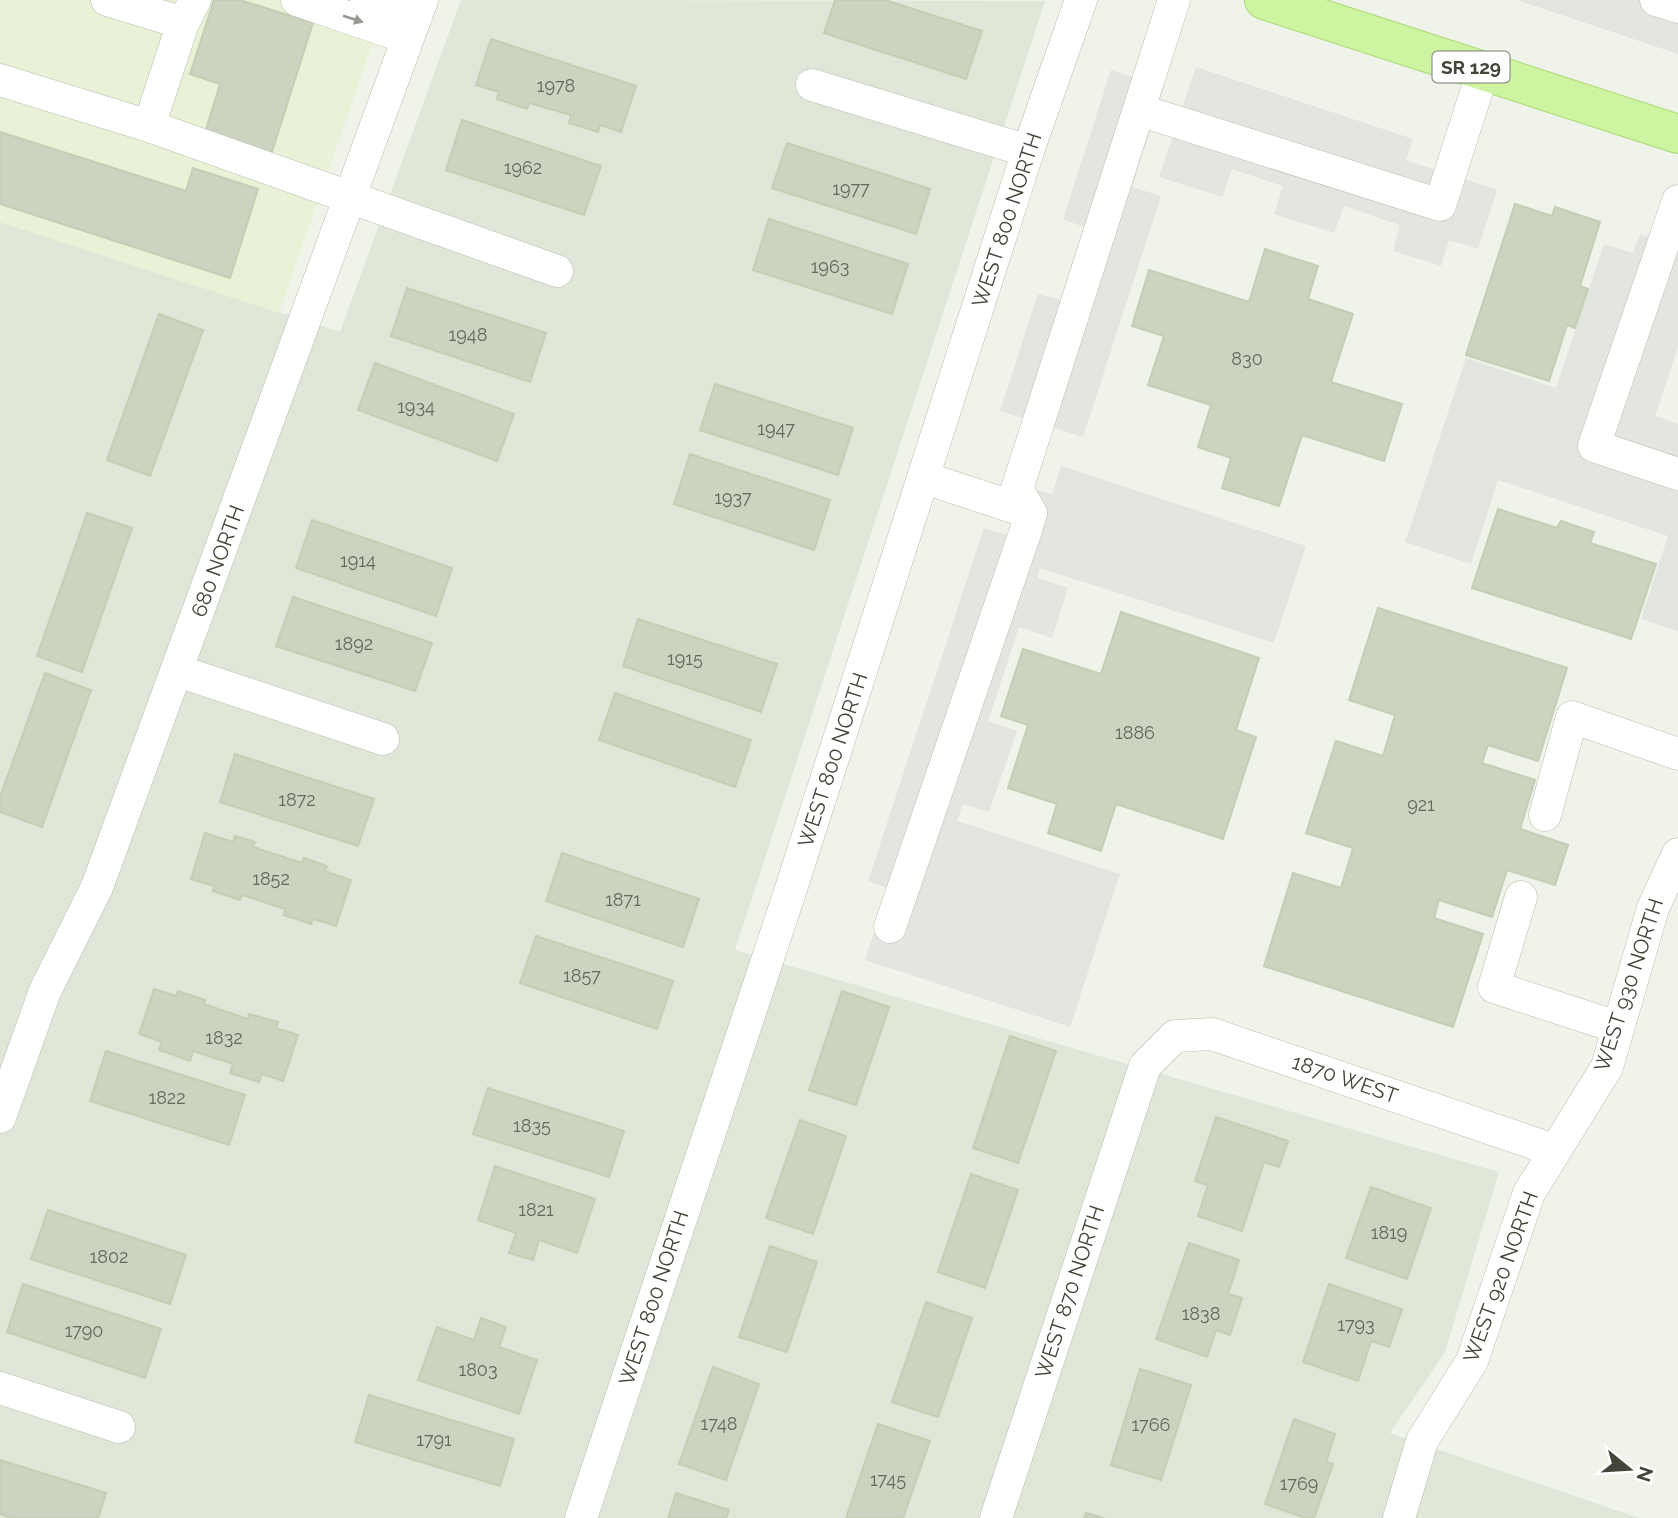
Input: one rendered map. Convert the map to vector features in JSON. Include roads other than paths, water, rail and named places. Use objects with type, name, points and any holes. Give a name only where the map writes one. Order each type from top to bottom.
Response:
[{"type":"main road","name":"SR 129","points":[[1264,0],[1678,134]]},
{"type":"street","points":[[107,0],[189,12],[149,126]]},
{"type":"street","points":[[297,0],[415,19]]},
{"type":"street","points":[[366,0],[415,19]]},
{"type":"street","name":"WEST 800 NORTH","points":[[581,1518],[925,478],[1028,151],[1081,0]]},
{"type":"street","points":[[890,927],[1031,513],[1017,489],[1174,0]]},
{"type":"street","points":[[1656,0],[1678,7]]},
{"type":"street","name":"680 NORTH","points":[[0,1117],[44,992],[97,887],[415,19]]},
{"type":"street","points":[[1139,110],[1440,205],[1483,71]]},
{"type":"street","points":[[0,80],[149,126],[557,271]]},
{"type":"street","points":[[812,85],[1028,151]]},
{"type":"street","points":[[1678,201],[1594,446],[1678,474]]},
{"type":"street","points":[[925,478],[1031,513]]},
{"type":"street","points":[[177,671],[383,738]]},
{"type":"street","points":[[1545,815],[1572,717],[1678,754]]},
{"type":"street","name":"WEST 930 NORTH","points":[[1554,1150],[1606,1067],[1640,960],[1653,908],[1674,868]]},
{"type":"street","points":[[1521,897],[1494,987],[1617,1027]]},
{"type":"street","name":"1870 WEST","points":[[1145,1066],[1175,1036],[1212,1034],[1554,1150]]},
{"type":"street","name":"WEST 870 NORTH","points":[[996,1518],[1145,1066]]},
{"type":"street","name":"WEST 920 NORTH","points":[[1399,1518],[1422,1441],[1472,1361],[1530,1193],[1554,1150]]},
{"type":"street","points":[[0,1388],[119,1427]]}]
